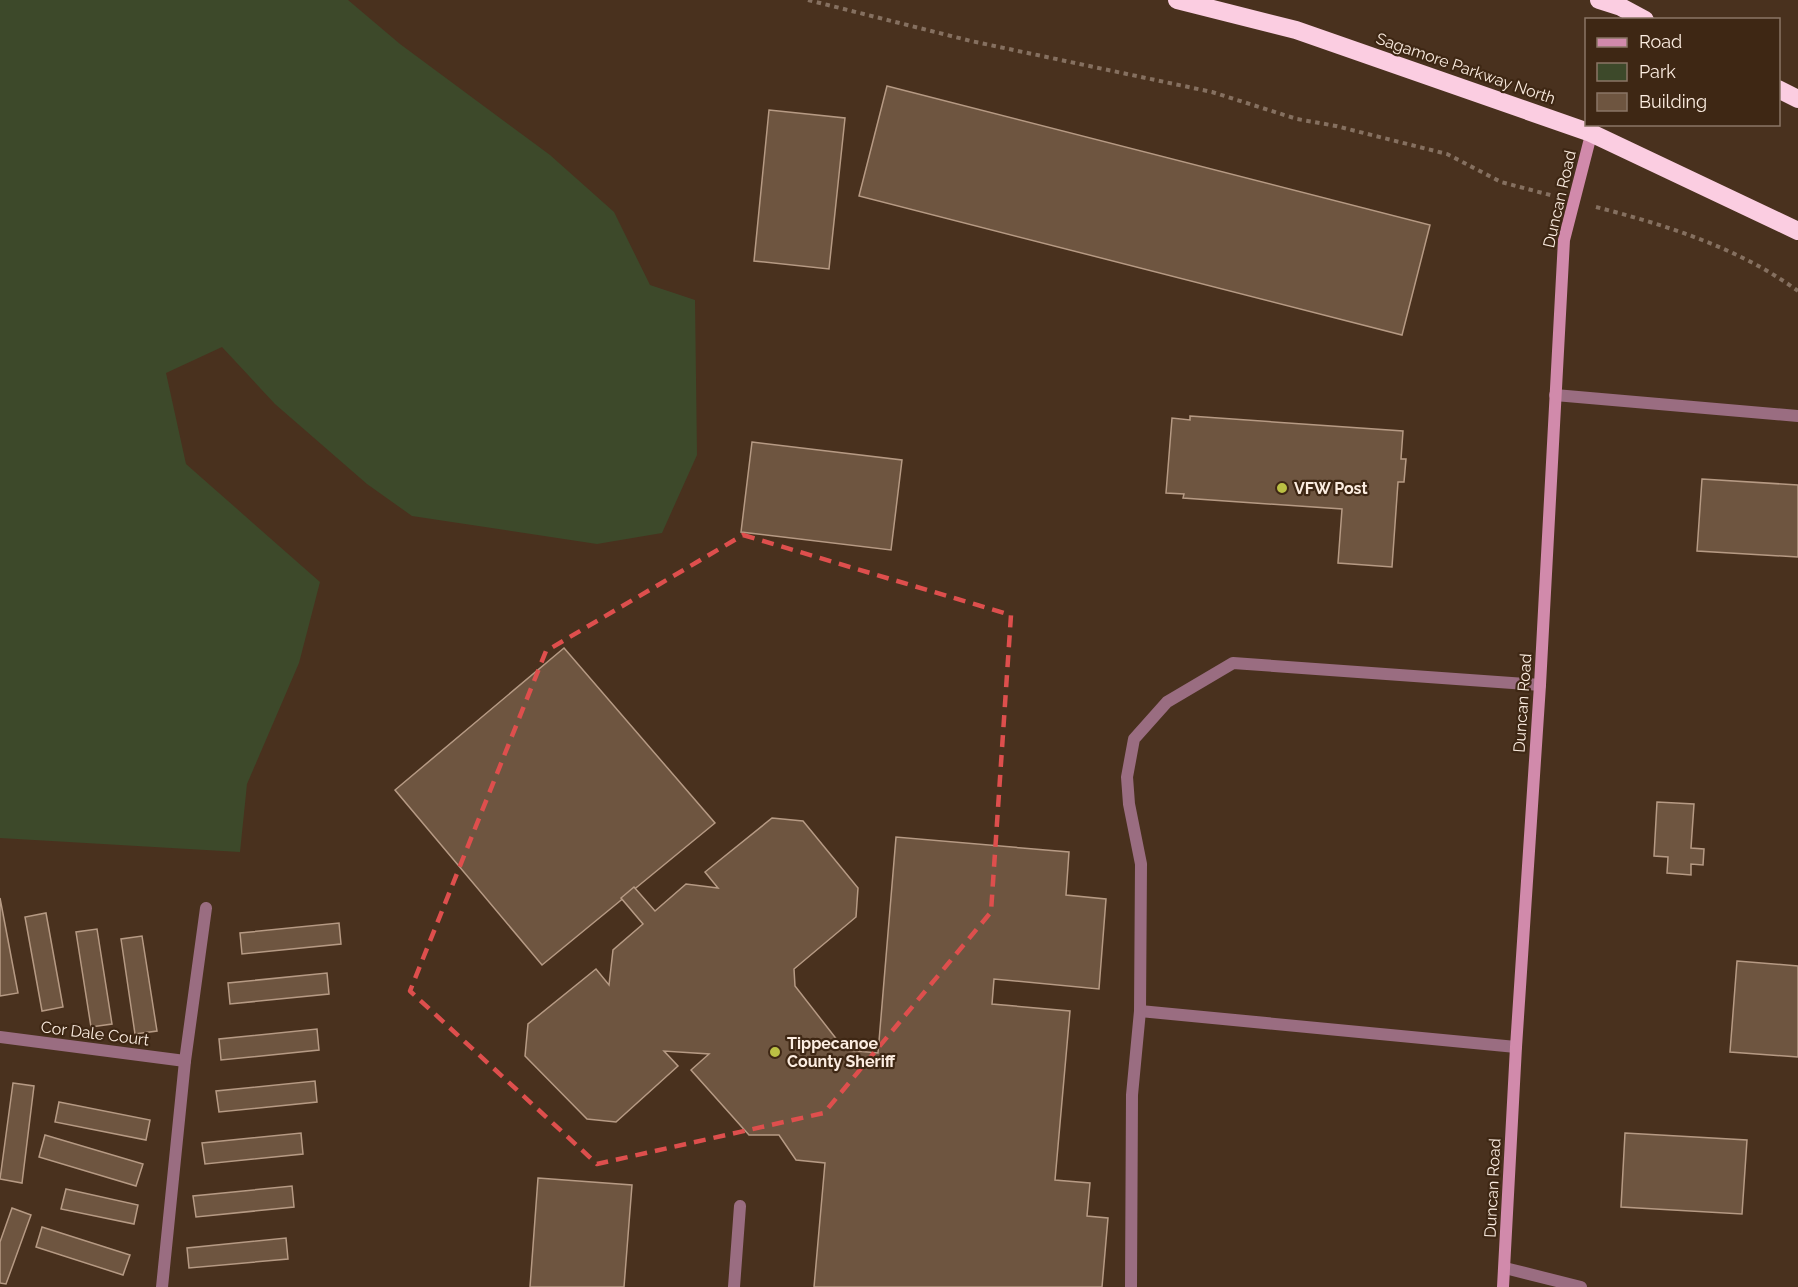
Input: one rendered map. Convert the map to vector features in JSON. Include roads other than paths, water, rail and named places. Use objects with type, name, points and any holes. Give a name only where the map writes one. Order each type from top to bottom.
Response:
[{"type":"highway","name":"Sagamore Parkway North","points":[[1177,0],[1296,30],[1592,129],[1798,231]]},
{"type":"highway","points":[[1599,0],[1640,18]]},
{"type":"highway","points":[[1780,90],[1798,99]]},
{"type":"main road","name":"Duncan Road","points":[[1503,1287],[1540,685],[1564,240],[1592,129]]},
{"type":"street","points":[[1555,395],[1798,416]]},
{"type":"street","points":[[1131,1287],[1132,1095],[1140,1011],[1141,864],[1129,804],[1127,777],[1134,740],[1167,702],[1233,663],[1540,685]]},
{"type":"street","points":[[162,1287],[185,1061],[206,908]]},
{"type":"street","points":[[1140,1011],[1516,1047]]},
{"type":"street","name":"Cor Dale Court","points":[[0,1037],[185,1061]]},
{"type":"street","points":[[734,1287],[740,1206]]},
{"type":"street","points":[[1505,1268],[1581,1287]]},
{"type":"place","name":"VFW Post","points":[[1282,488]]},
{"type":"place","name":"Tippecanoe County Sheriff","points":[[775,1052]]}]
